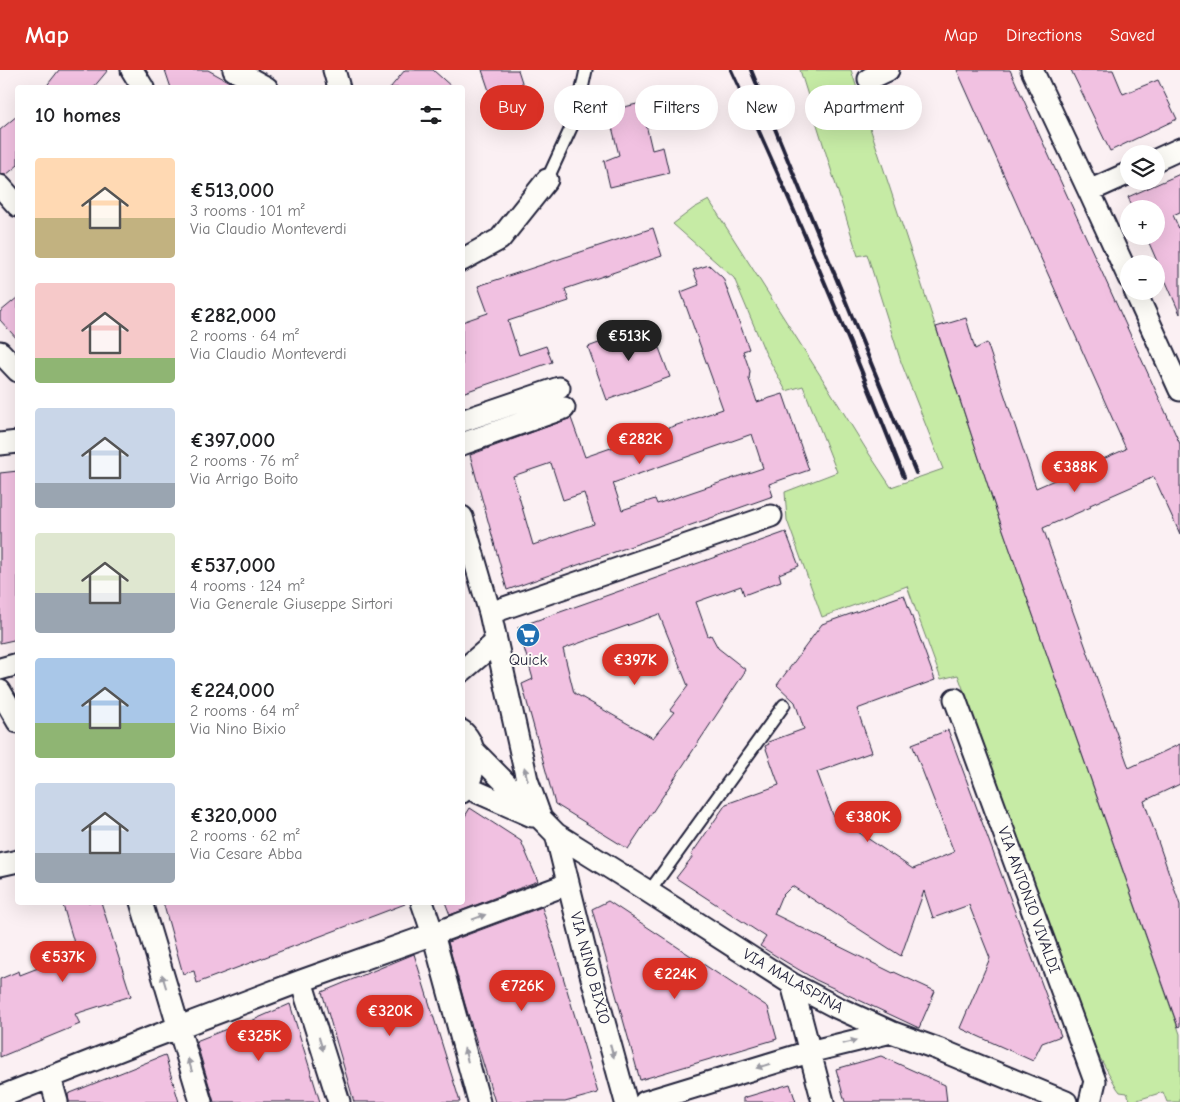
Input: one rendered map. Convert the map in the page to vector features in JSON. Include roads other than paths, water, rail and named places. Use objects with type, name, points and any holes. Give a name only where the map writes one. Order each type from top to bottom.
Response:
[{"type":"street","points":[[132,70],[141,85]]},
{"type":"street","points":[[234,70],[262,85]]},
{"type":"street","points":[[334,70],[338,85]]},
{"type":"street","points":[[869,79],[888,70]]},
{"type":"street","points":[[1032,70],[1120,258]]},
{"type":"street","points":[[1165,156],[1180,150]]},
{"type":"street","points":[[1089,191],[1120,177]]},
{"type":"street","points":[[465,258],[500,239],[547,180]]},
{"type":"street","points":[[0,186],[15,203]]},
{"type":"street","points":[[1139,300],[1177,378]]},
{"type":"street","points":[[0,352],[15,368]]},
{"type":"street","points":[[465,420],[559,388]]},
{"type":"street","points":[[465,443],[564,408]]},
{"type":"street","points":[[0,444],[15,442]]},
{"type":"street","points":[[490,613],[771,516]]},
{"type":"street","name":"VIA NINO BIXIO","points":[[465,527],[490,613],[527,780],[548,827],[568,884],[588,967],[626,1102]]},
{"type":"street","points":[[465,668],[496,642]]},
{"type":"street","points":[[0,669],[15,665]]},
{"type":"street","points":[[0,691],[15,717]]},
{"type":"street","name":"VIA ANTONIO VIVALDI","points":[[955,699],[1095,1081],[1090,1102]]},
{"type":"street","points":[[465,734],[473,750],[548,827]]},
{"type":"street","points":[[465,788],[473,772],[473,750]]},
{"type":"street","points":[[465,790],[548,827]]},
{"type":"street","name":"VIA MALASPINA","points":[[548,827],[792,984],[891,1032],[938,1049],[1066,1102]]},
{"type":"street","points":[[0,866],[15,862]]},
{"type":"street","points":[[0,1097],[301,981],[568,884]]},
{"type":"street","points":[[142,905],[201,1102]]},
{"type":"street","points":[[423,905],[433,934],[479,1102]]},
{"type":"street","points":[[301,981],[339,1102]]},
{"type":"street","points":[[792,984],[823,1102]]},
{"type":"street","points":[[645,1102],[809,1052],[891,1032]]},
{"type":"street","points":[[50,1077],[57,1102]]},
{"type":"lane","points":[[547,180],[576,117],[586,70]]},
{"type":"lane","points":[[649,892],[784,705]]},
{"type":"railway","points":[[731,70],[820,272],[904,477]]},
{"type":"railway","points":[[751,70],[916,473]]},
{"type":"place","name":"Quick","points":[[528,635]]}]
